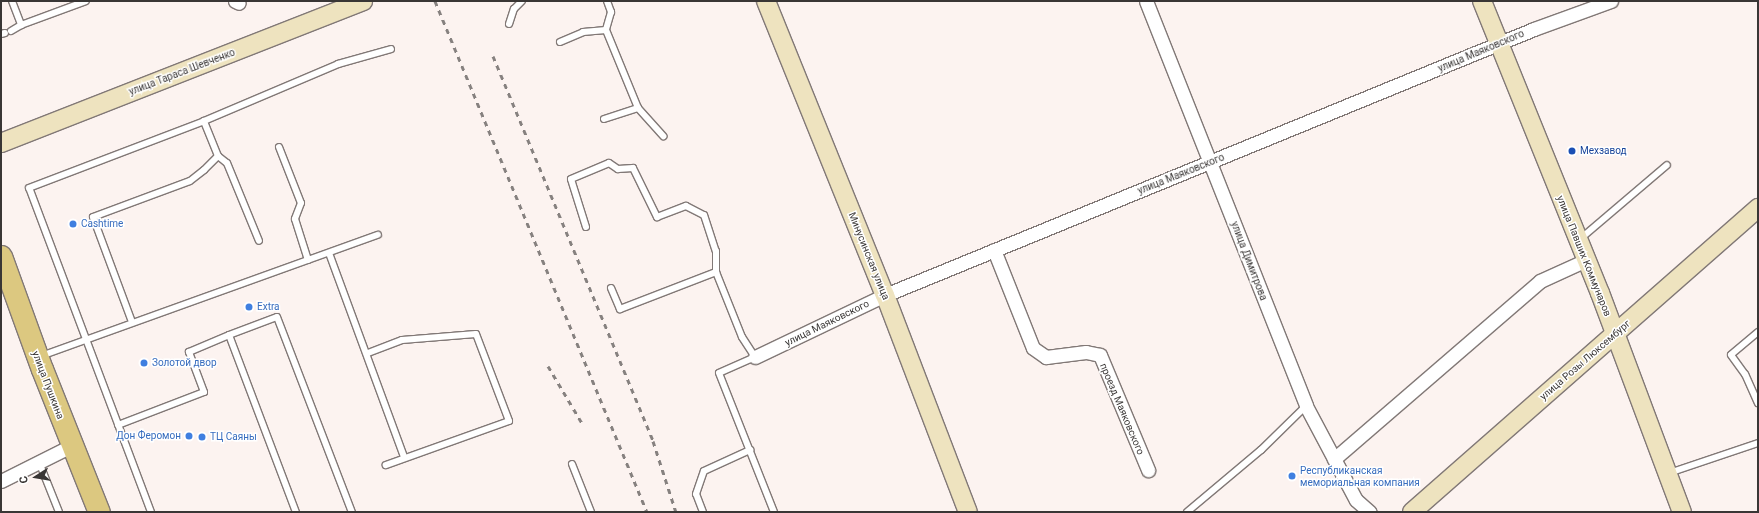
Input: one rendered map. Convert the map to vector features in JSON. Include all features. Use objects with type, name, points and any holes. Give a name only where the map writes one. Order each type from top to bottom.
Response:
[{"type":"main road","name":"улица Пушкина","points":[[1,256],[71,446],[99,512]]},
{"type":"street","name":"улица Тараса Шевченко","points":[[1,143],[363,1]]},
{"type":"street","name":"Минусинская улица","points":[[766,1],[885,295],[968,512]]},
{"type":"street","name":"улица Димитрова","points":[[1146,1],[1211,162],[1306,406],[1356,500],[1370,512]]},
{"type":"street","name":"улица Павших Коммунаров","points":[[1482,1],[1579,240],[1682,512]]},
{"type":"street","name":"улица Маяковского","points":[[755,357],[885,295],[1499,44],[1610,1]]},
{"type":"street","name":"улица Розы Люксембург","points":[[1412,512],[1758,208]]},
{"type":"street","name":"проезд Маяковского","points":[[994,250],[1033,348],[1046,357],[1086,352],[1100,355],[1148,470]]},
{"type":"street","points":[[1334,459],[1540,281],[1586,260]]},
{"type":"street","points":[[1,480],[71,446]]},
{"type":"lane","points":[[12,1],[21,25]]},
{"type":"lane","points":[[6,33],[21,25],[86,1]]},
{"type":"lane","points":[[509,24],[514,9],[522,1]]},
{"type":"lane","points":[[607,1],[611,12],[606,30],[638,108],[663,136]]},
{"type":"lane","points":[[560,42],[583,32],[606,30]]},
{"type":"lane","points":[[151,512],[30,188],[204,121],[338,64],[391,50]]},
{"type":"lane","points":[[604,119],[638,108]]},
{"type":"lane","points":[[204,121],[218,156],[227,163],[259,241]]},
{"type":"lane","points":[[279,147],[301,203],[295,220],[308,260]]},
{"type":"lane","points":[[132,322],[93,217],[190,181],[218,156]]},
{"type":"lane","points":[[586,226],[570,179],[609,163],[618,169],[633,168],[657,217],[686,206],[704,215],[716,251],[716,272],[742,337],[755,357],[719,373],[774,512]]},
{"type":"lane","points":[[1579,240],[1667,165]]},
{"type":"lane","points":[[38,357],[378,235]]},
{"type":"lane","points":[[329,253],[368,353],[404,457]]},
{"type":"lane","points":[[611,288],[620,309],[716,272]]},
{"type":"lane","points":[[118,425],[204,392],[189,352],[277,317],[352,512]]},
{"type":"lane","points":[[1758,332],[1732,355],[1745,374],[1758,403]]},
{"type":"lane","points":[[368,353],[402,340],[476,334],[509,421],[404,457],[386,465]]},
{"type":"lane","points":[[229,335],[296,512]]},
{"type":"lane","points":[[1187,512],[1261,450],[1306,406]]},
{"type":"lane","points":[[1668,474],[1758,443]]},
{"type":"lane","points":[[703,512],[696,494],[704,471],[750,450]]},
{"type":"lane","points":[[39,462],[59,512]]},
{"type":"lane","points":[[572,464],[591,512]]},
{"type":"railway","points":[[435,1],[647,512]]},
{"type":"railway","points":[[493,56],[653,441],[676,512]]},
{"type":"railway","points":[[548,366],[582,423]]},
{"type":"place","name":"Мехзавод","points":[[1572,151]]},
{"type":"place","name":"Cashtime","points":[[73,224]]},
{"type":"place","name":"Extra","points":[[249,307]]},
{"type":"place","name":"Золотой двор","points":[[144,363]]},
{"type":"place","name":"Дон Феромон","points":[[189,436]]},
{"type":"place","name":"ТЦ Саяны","points":[[202,437]]},
{"type":"place","name":"Республиканская мемориальная компания","points":[[1292,476]]}]
